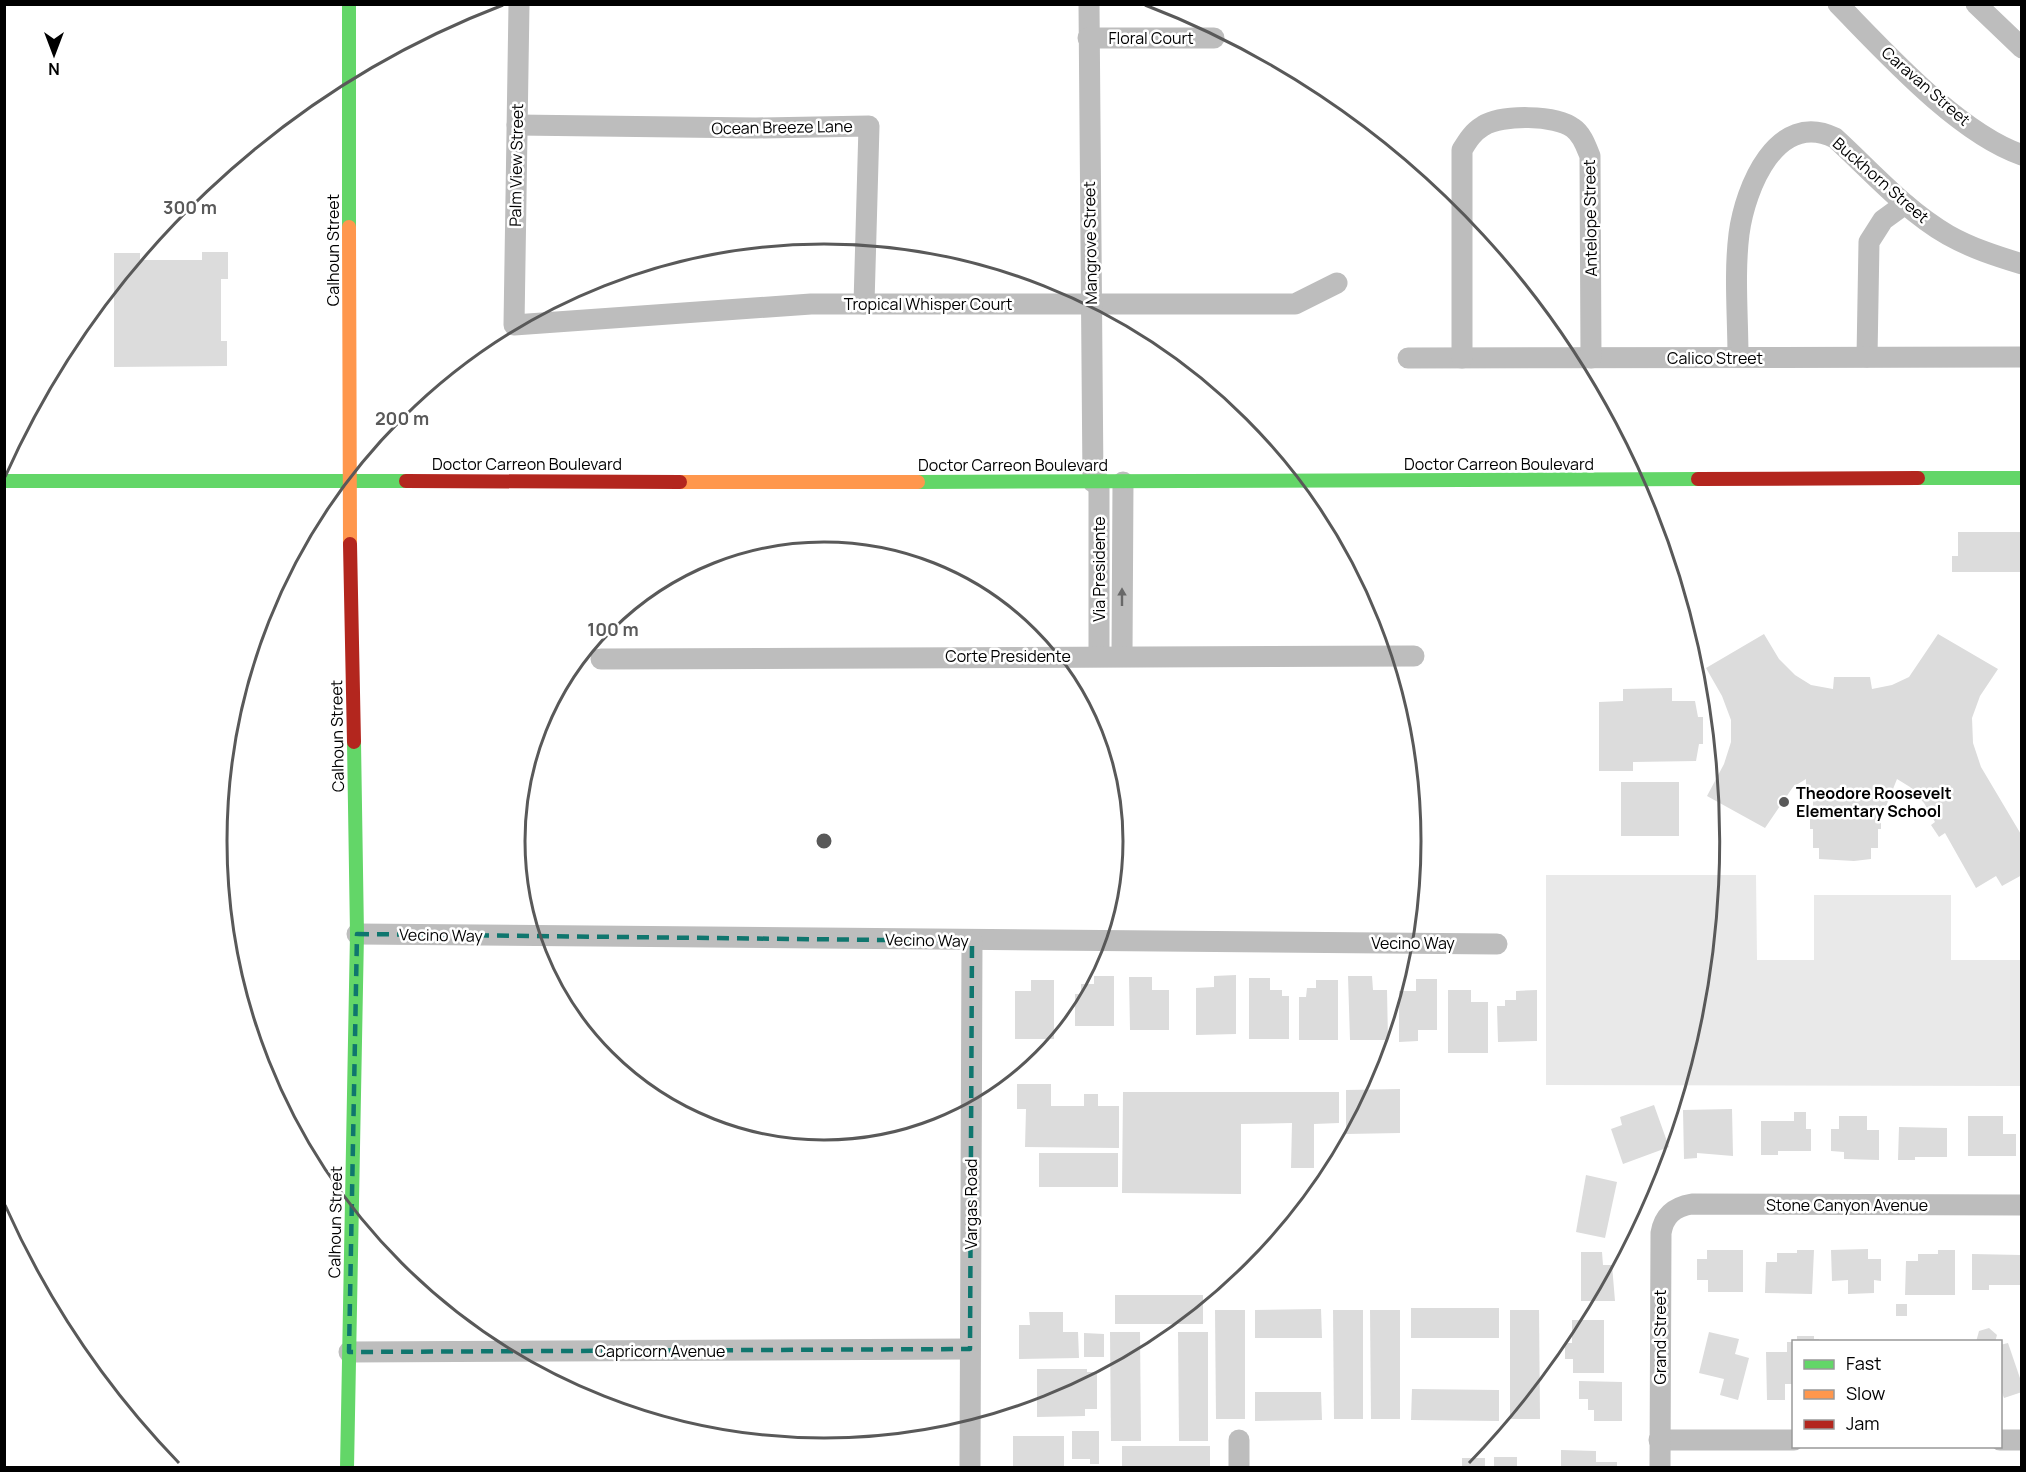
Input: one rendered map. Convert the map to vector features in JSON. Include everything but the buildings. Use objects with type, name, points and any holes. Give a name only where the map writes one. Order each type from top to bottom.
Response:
[{"type":"main road","name":"Calhoun Street","points":[[347,1467],[357,934],[349,480],[349,4]]},
{"type":"main road","name":"Doctor Carreon Boulevard","points":[[4,481],[1123,482],[2022,478]]},
{"type":"street","name":"Palm View Street","points":[[514,325],[519,4]]},
{"type":"street","name":"Mangrove Street","points":[[1089,4],[1091,303],[1096,482]]},
{"type":"street","name":"Caravan Street","points":[[1838,4],[1934,98],[1998,147],[2022,155]]},
{"type":"street","points":[[1976,4],[2022,48]]},
{"type":"street","name":"Floral Court","points":[[1088,38],[1214,38]]},
{"type":"street","name":"Antelope Street","points":[[1462,358],[1462,150],[1472,134],[1485,124],[1500,119],[1553,119],[1574,128],[1590,156],[1591,358]]},
{"type":"street","name":"Ocean Breeze Lane","points":[[517,125],[745,128],[869,126],[864,303]]},
{"type":"street","name":"Buckhorn Street","points":[[1738,357],[1738,245],[1741,220],[1749,194],[1774,149],[1789,136],[1822,131],[1835,138],[1905,204],[1948,235],[1992,255],[2022,264]]},
{"type":"street","points":[[1867,357],[1869,242],[1883,220],[1905,204]]},
{"type":"street","name":"Tropical Whisper Court","points":[[514,325],[811,303],[1295,303],[1337,283]]},
{"type":"street","name":"Calico Street","points":[[1408,358],[2022,357]]},
{"type":"street","name":"Via Presidente","points":[[1096,482],[1099,656]]},
{"type":"street","name":"Via Presidente","points":[[1122,656],[1123,482]]},
{"type":"street","name":"Corte Presidente","points":[[601,659],[1414,656]]},
{"type":"street","name":"Vecino Way","points":[[357,934],[1497,944]]},
{"type":"street","name":"Vargas Road","points":[[970,1467],[972,941]]},
{"type":"street","name":"Stone Canyon Avenue","points":[[1673,1210],[1692,1204],[2022,1205]]},
{"type":"street","name":"Grand Street","points":[[1660,1467],[1661,1233],[1666,1218],[1673,1210]]},
{"type":"street","name":"Capricorn Avenue","points":[[349,1352],[970,1349]]},
{"type":"street","points":[[1239,1440],[1239,1467]]},
{"type":"street","points":[[1659,1440],[1792,1440]]},
{"type":"street","points":[[2002,1440],[2022,1440]]},
{"type":"highlighted area","points":[[357,934],[972,941],[970,1349],[349,1352]]},
{"type":"shaded area","points":[[1546,875],[1756,875],[1757,960],[1814,960],[1814,895],[1951,895],[1951,960],[2021,960],[2021,1086],[1546,1085]]},
{"type":"traffic: fast","points":[[349,4],[349,227]]},
{"type":"traffic: fast","points":[[1918,478],[2022,478]]},
{"type":"traffic: fast","points":[[918,482],[1698,479]]},
{"type":"traffic: fast","points":[[4,481],[406,481]]},
{"type":"traffic: fast","points":[[347,1468],[357,934],[354,742]]},
{"type":"traffic: slow","points":[[349,227],[350,544]]},
{"type":"traffic: slow","points":[[680,482],[918,482]]},
{"type":"traffic: jam","points":[[1698,479],[1918,478]]},
{"type":"traffic: jam","points":[[406,481],[680,482]]},
{"type":"traffic: jam","points":[[350,544],[354,742]]},
{"type":"place","name":"Theodore Roosevelt Elementary School","points":[[1784,802]]}]
